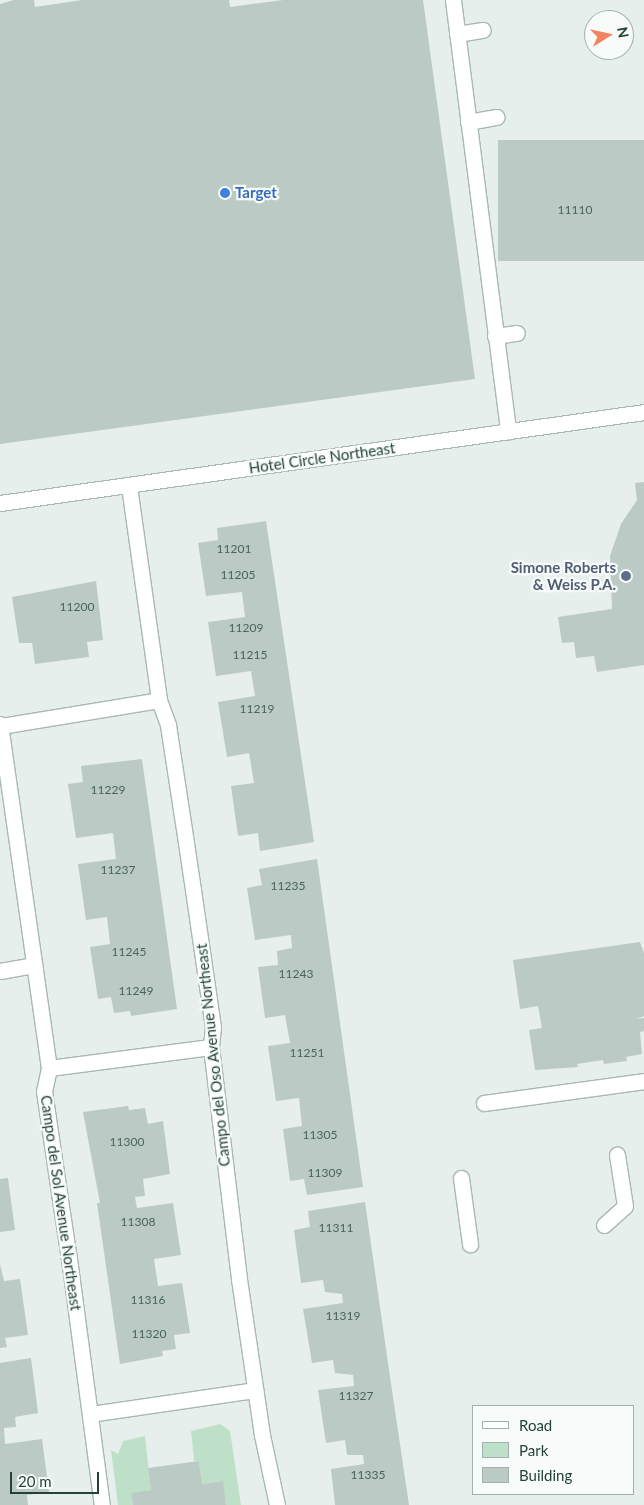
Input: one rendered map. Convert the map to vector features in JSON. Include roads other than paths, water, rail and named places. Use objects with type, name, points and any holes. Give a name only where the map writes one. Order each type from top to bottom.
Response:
[{"type":"street","points":[[453,0],[508,432]]},
{"type":"street","points":[[457,34],[484,30]]},
{"type":"street","points":[[468,122],[497,117]]},
{"type":"street","points":[[495,336],[517,333]]},
{"type":"street","name":"Hotel Circle Northeast","points":[[0,503],[644,412]]},
{"type":"street","name":"Campo del Oso Avenue Northeast","points":[[129,486],[159,700],[168,725],[213,1027],[211,1047],[255,1390],[277,1505]]},
{"type":"street","points":[[0,725],[159,700]]},
{"type":"street","name":"Campo del Sol Avenue Northeast","points":[[0,725],[49,1068],[44,1091],[102,1505]]},
{"type":"street","points":[[0,971],[34,964]]},
{"type":"street","points":[[49,1068],[211,1047]]},
{"type":"street","points":[[484,1103],[644,1081]]},
{"type":"street","points":[[604,1225],[625,1206],[617,1155]]},
{"type":"street","points":[[460,1178],[470,1244]]},
{"type":"street","points":[[90,1414],[255,1390]]},
{"type":"place","name":"Target","points":[[225,193]]},
{"type":"place","name":"Simone Roberts & Weiss P.A.","points":[[626,576]]}]
